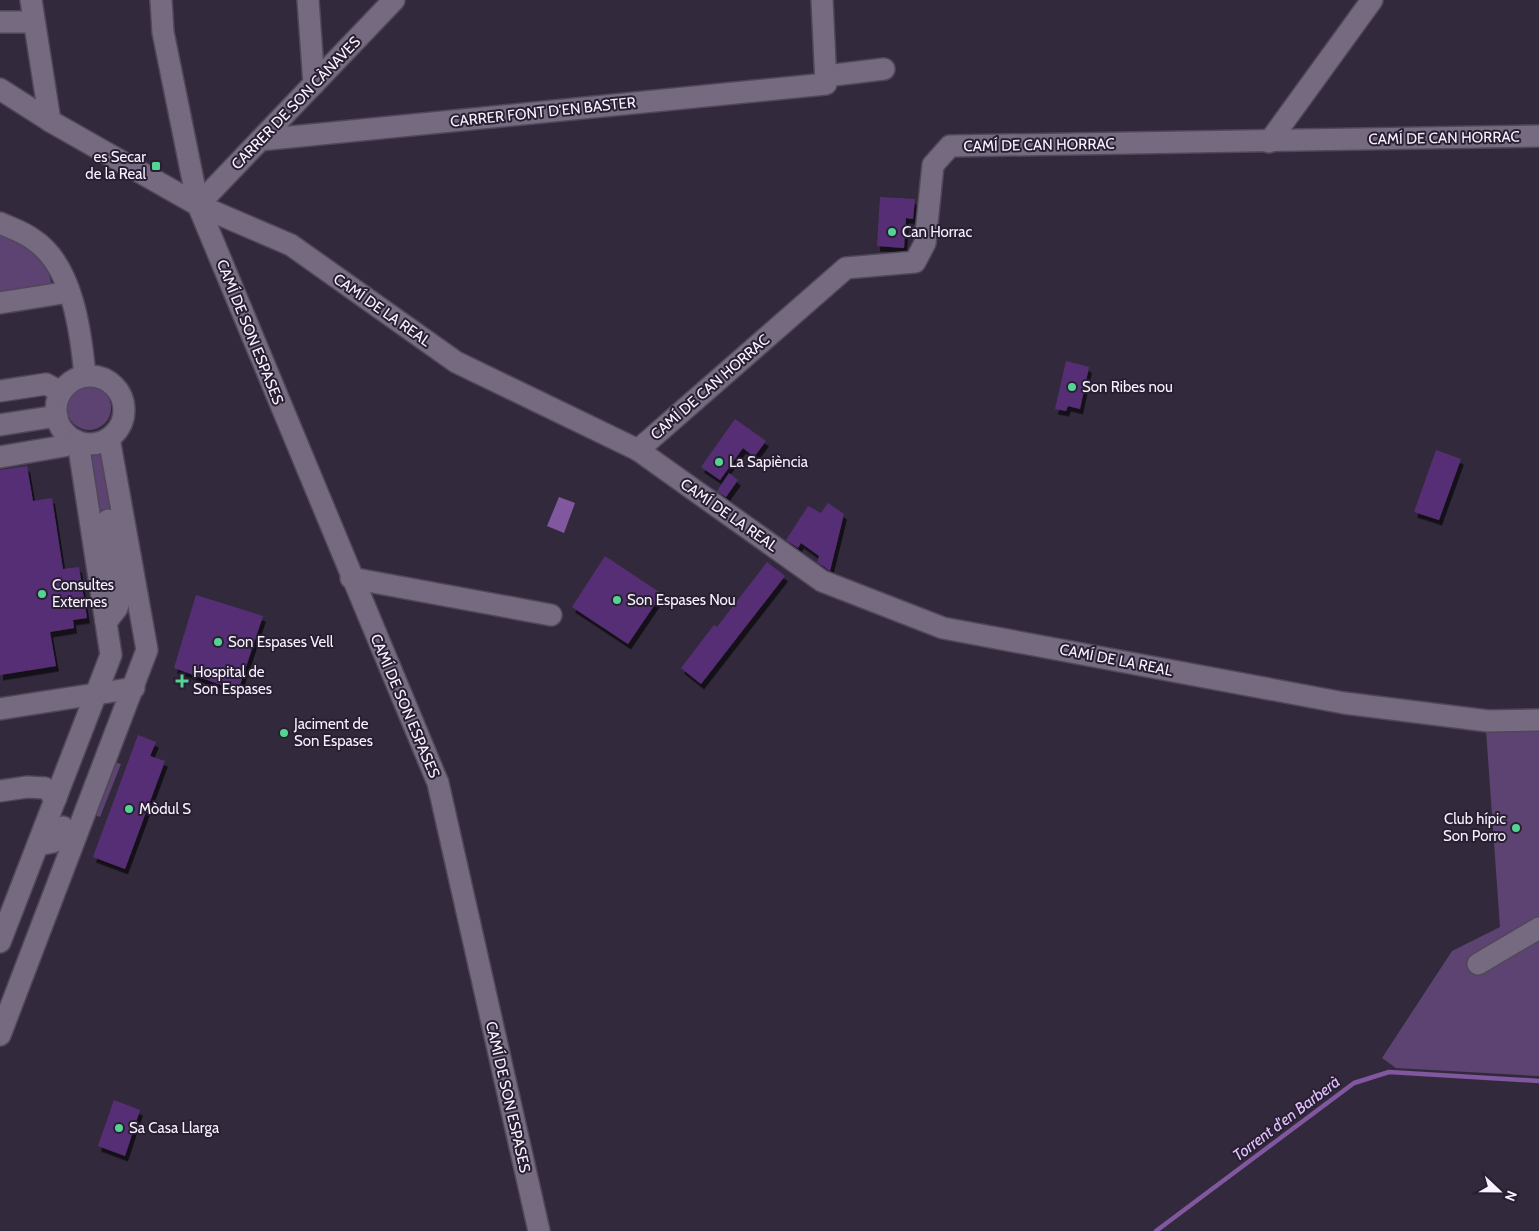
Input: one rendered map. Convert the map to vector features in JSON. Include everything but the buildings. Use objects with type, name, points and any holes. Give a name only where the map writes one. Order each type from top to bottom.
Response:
[{"type":"street","points":[[31,0],[50,121]]},
{"type":"street","name":"CAMÍ DE SON ESPASES","points":[[161,0],[163,32],[198,205],[351,578],[438,783],[539,1231]]},
{"type":"street","points":[[308,0],[314,84]]},
{"type":"street","name":"CARRER DE SON CÀNAVES","points":[[198,205],[394,0]]},
{"type":"street","points":[[822,0],[826,80]]},
{"type":"street","points":[[1269,142],[1372,0]]},
{"type":"street","points":[[0,22],[33,22]]},
{"type":"street","name":"CARRER FONT D'EN BASTER","points":[[260,140],[826,80],[884,69]]},
{"type":"street","name":"CAMÍ DE LA REAL","points":[[0,89],[50,121],[198,205],[291,245],[456,362],[638,450],[822,581],[943,628],[1344,703],[1488,721],[1539,720]]},
{"type":"street","name":"CAMÍ DE CAN HORRAC","points":[[638,450],[846,268],[914,262],[925,243],[933,165],[950,146],[1539,136]]},
{"type":"street","points":[[0,223],[35,240],[59,268],[69,292],[82,342],[85,376]]},
{"type":"street","points":[[0,303],[69,292]]},
{"type":"street","points":[[85,376],[96,376],[107,380],[122,397],[124,409],[122,420],[117,430],[109,438],[88,444],[76,441],[60,427],[56,408],[61,392],[67,384],[85,376]]},
{"type":"street","points":[[0,391],[46,384],[61,392]]},
{"type":"street","points":[[0,425],[57,416]]},
{"type":"street","points":[[0,1035],[5,1012],[134,688],[147,650],[109,438]]},
{"type":"street","points":[[0,457],[64,446],[76,441]]},
{"type":"street","points":[[0,942],[110,655],[76,441]]},
{"type":"street","points":[[106,622],[117,608],[121,595],[108,520]]},
{"type":"street","points":[[351,578],[551,615]]},
{"type":"street","points":[[110,655],[120,665],[129,668],[141,666]]},
{"type":"street","points":[[0,709],[134,688]]},
{"type":"street","points":[[0,792],[27,787],[45,788],[56,798]]},
{"type":"street","points":[[38,845],[53,842],[63,826]]},
{"type":"street","points":[[1478,964],[1539,928]]},
{"type":"shaded area","points":[[0,234],[32,252],[45,266],[51,283],[0,293]]},
{"type":"shaded area","points":[[93,386],[105,392],[110,399],[110,417],[105,424],[98,429],[85,430],[77,427],[70,420],[67,404],[70,396],[77,389]]},
{"type":"shaded area","points":[[95,451],[103,453],[113,513],[100,513],[90,459]]},
{"type":"shaded area","points":[[559,497],[575,503],[564,533],[547,526]]},
{"type":"shaded area","name":"Club hípic Son Porro","points":[[1539,728],[1539,1076],[1396,1068],[1382,1058],[1452,951],[1500,927],[1486,730]]},
{"type":"shaded area","points":[[115,762],[121,764],[100,817],[95,815]]},
{"type":"waterway","name":"Torrent d'en Barberà","points":[[1156,1231],[1354,1083],[1389,1072],[1539,1081]]},
{"type":"place","name":"es Secar de la Real","points":[[156,166]]},
{"type":"place","name":"Can Horrac","points":[[892,232]]},
{"type":"place","name":"Son Ribes nou","points":[[1072,387]]},
{"type":"place","name":"La Sapiència","points":[[719,462]]},
{"type":"place","name":"Consultes Externes","points":[[42,594]]},
{"type":"place","name":"Son Espases Nou","points":[[617,600]]},
{"type":"place","name":"Son Espases Vell","points":[[218,642]]},
{"type":"place","name":"Hospital de Son Espases","points":[[182,681]]},
{"type":"place","name":"Jaciment de Son Espases","points":[[284,733]]},
{"type":"place","name":"Mòdul S","points":[[129,809]]},
{"type":"place","name":"Club hípic Son Porro","points":[[1516,828]]},
{"type":"place","name":"Sa Casa Llarga","points":[[119,1128]]}]
